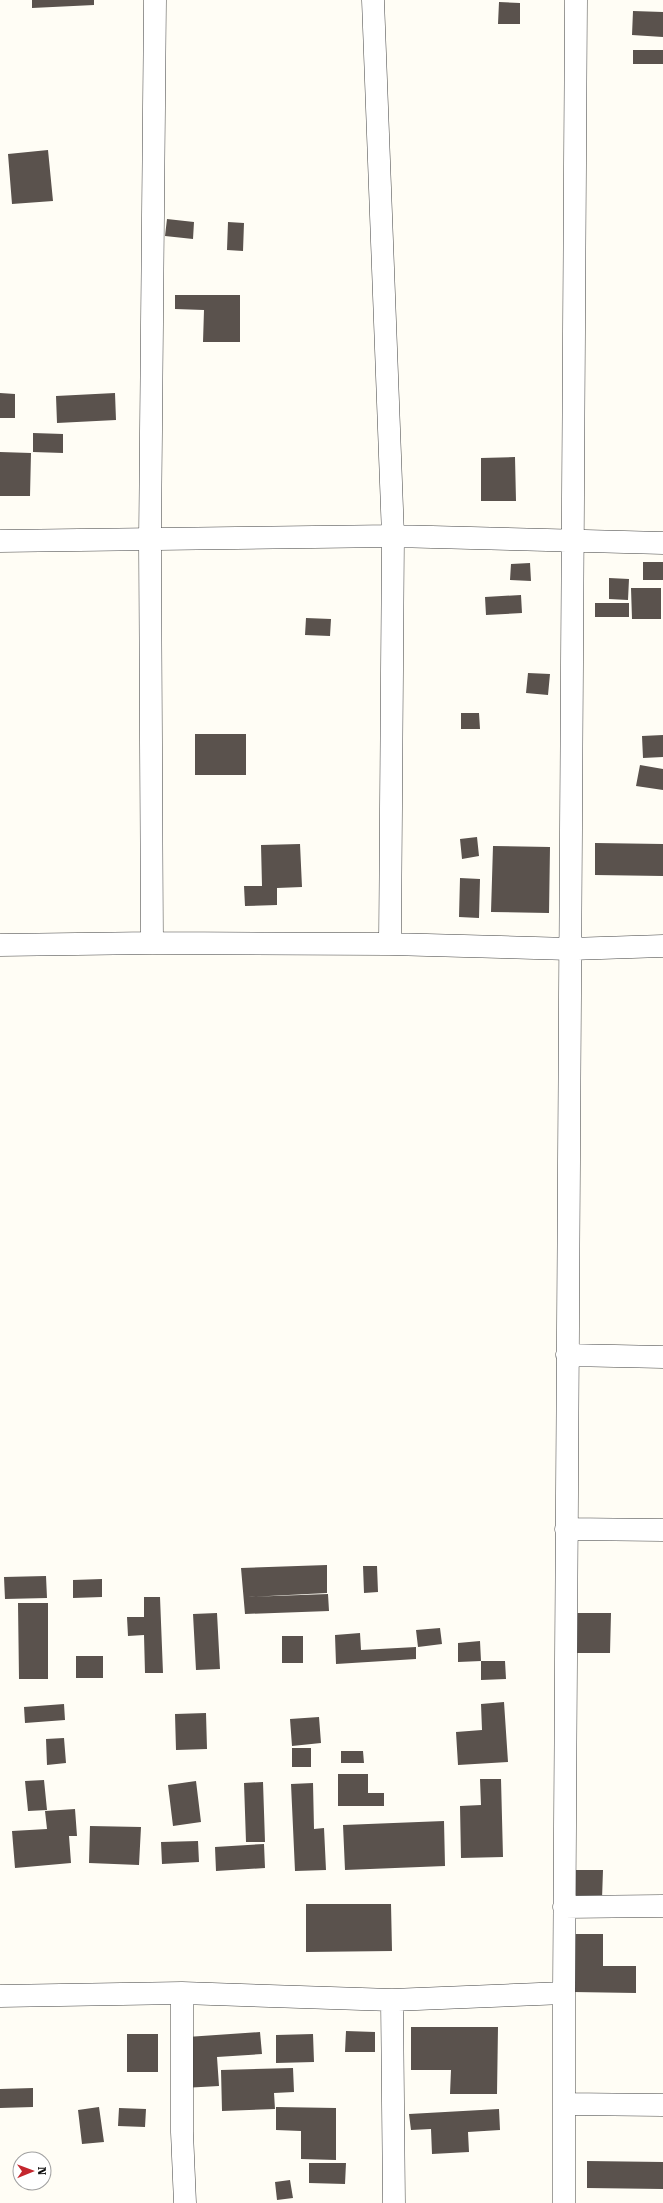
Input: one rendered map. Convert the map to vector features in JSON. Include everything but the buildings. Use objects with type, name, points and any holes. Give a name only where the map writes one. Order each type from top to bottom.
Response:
[{"type":"street","points":[[152,943],[150,540],[155,0]]},
{"type":"street","points":[[373,0],[393,536],[390,944]]},
{"type":"street","points":[[564,2203],[566,1529],[574,541],[576,0]]},
{"type":"street","points":[[0,541],[393,536],[663,543]]},
{"type":"street","points":[[0,946],[152,943],[390,944],[570,949],[663,946]]},
{"type":"street","points":[[567,1355],[663,1357]]},
{"type":"street","points":[[566,1529],[663,1530]]},
{"type":"street","points":[[564,1907],[663,1906]]},
{"type":"street","points":[[0,1996],[182,1993],[392,2000],[564,1994]]},
{"type":"street","points":[[182,1993],[182,2132],[185,2203]]},
{"type":"street","points":[[392,2000],[394,2203]]},
{"type":"street","points":[[564,2104],[663,2105]]}]
